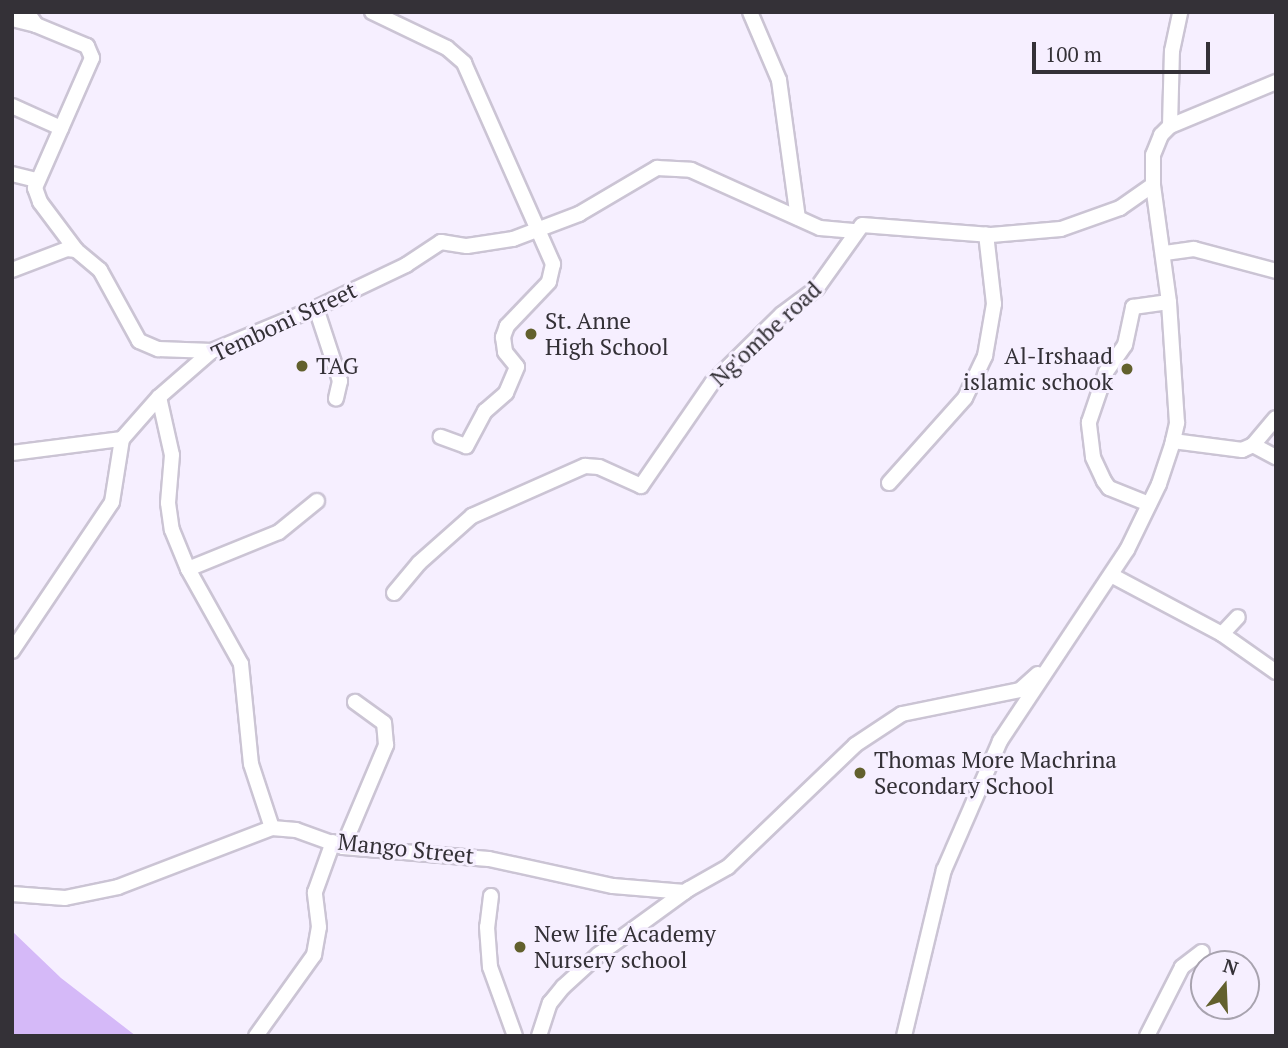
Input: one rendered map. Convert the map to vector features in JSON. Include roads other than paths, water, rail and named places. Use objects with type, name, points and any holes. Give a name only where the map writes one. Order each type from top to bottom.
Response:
[{"type":"street","points":[[372,12],[447,48],[464,63],[499,150],[539,229],[553,274],[503,337],[505,352],[517,367],[514,380],[496,405],[485,411],[470,444],[454,446],[441,437]]},
{"type":"street","points":[[751,12],[767,45],[785,102],[799,218]]},
{"type":"street","points":[[904,1036],[949,856],[1000,741],[1046,666],[1111,575],[1149,504],[1173,442],[1177,424],[1166,253],[1153,185],[1153,155],[1170,126],[1172,51],[1180,12]]},
{"type":"street","points":[[12,19],[31,18],[70,37],[91,52],[92,65],[36,180],[40,202],[76,250],[100,270],[139,341],[158,349],[212,351]]},
{"type":"street","points":[[1170,126],[1276,82]]},
{"type":"street","points":[[12,106],[61,128]]},
{"type":"street","name":"Temboni Street","points":[[122,439],[159,397],[212,351],[316,308],[406,265],[441,242],[467,246],[490,243],[579,214],[645,172],[672,167],[710,177],[820,228],[856,231]]},
{"type":"street","points":[[12,174],[36,180]]},
{"type":"street","points":[[856,231],[874,223],[986,234],[1070,226],[1120,208],[1153,185]]},
{"type":"street","name":"Ng'ombe road","points":[[394,593],[459,524],[491,507],[585,467],[599,467],[641,486],[712,383],[782,314],[817,288],[834,269],[856,231]]},
{"type":"street","points":[[889,483],[964,398],[985,356],[994,304],[986,234]]},
{"type":"street","points":[[12,270],[67,249],[76,250]]},
{"type":"street","points":[[1166,253],[1194,249],[1276,271]]},
{"type":"street","points":[[1149,504],[1109,488],[1093,457],[1089,422],[1106,372],[1125,345],[1133,307],[1169,302]]},
{"type":"street","points":[[316,308],[340,381],[336,399]]},
{"type":"street","points":[[12,894],[65,898],[118,887],[272,828],[251,764],[242,664],[188,569],[172,530],[168,503],[172,455],[159,397]]},
{"type":"street","points":[[1173,442],[1242,450],[1253,444],[1276,418]]},
{"type":"street","points":[[12,453],[122,439],[112,502],[12,651]]},
{"type":"street","points":[[1253,444],[1276,457]]},
{"type":"street","points":[[188,569],[279,532],[317,501]]},
{"type":"street","points":[[1111,575],[1222,634],[1276,672]]},
{"type":"street","points":[[1222,634],[1238,617]]},
{"type":"street","points":[[539,1036],[550,1003],[563,987],[598,955],[685,891],[728,867],[855,745],[902,715],[1020,690],[1046,666]]},
{"type":"street","points":[[256,1036],[314,955],[319,927],[315,892],[386,745],[384,723],[355,702]]},
{"type":"street","name":"Mango Street","points":[[272,828],[338,845],[489,859],[613,886],[685,891]]},
{"type":"street","points":[[491,896],[487,927],[490,967],[515,1036]]},
{"type":"street","points":[[1147,1036],[1182,967],[1190,961]]},
{"type":"waterway","points":[[1245,87],[1261,81]]},
{"type":"place","name":"St. Anne High School","points":[[531,334]]},
{"type":"place","name":"TAG","points":[[302,366]]},
{"type":"place","name":"Al-Irshaad islamic schook","points":[[1127,369]]},
{"type":"place","name":"Thomas More Machrina Secondary School","points":[[860,773]]},
{"type":"place","name":"New life Academy Nursery school","points":[[520,947]]}]
